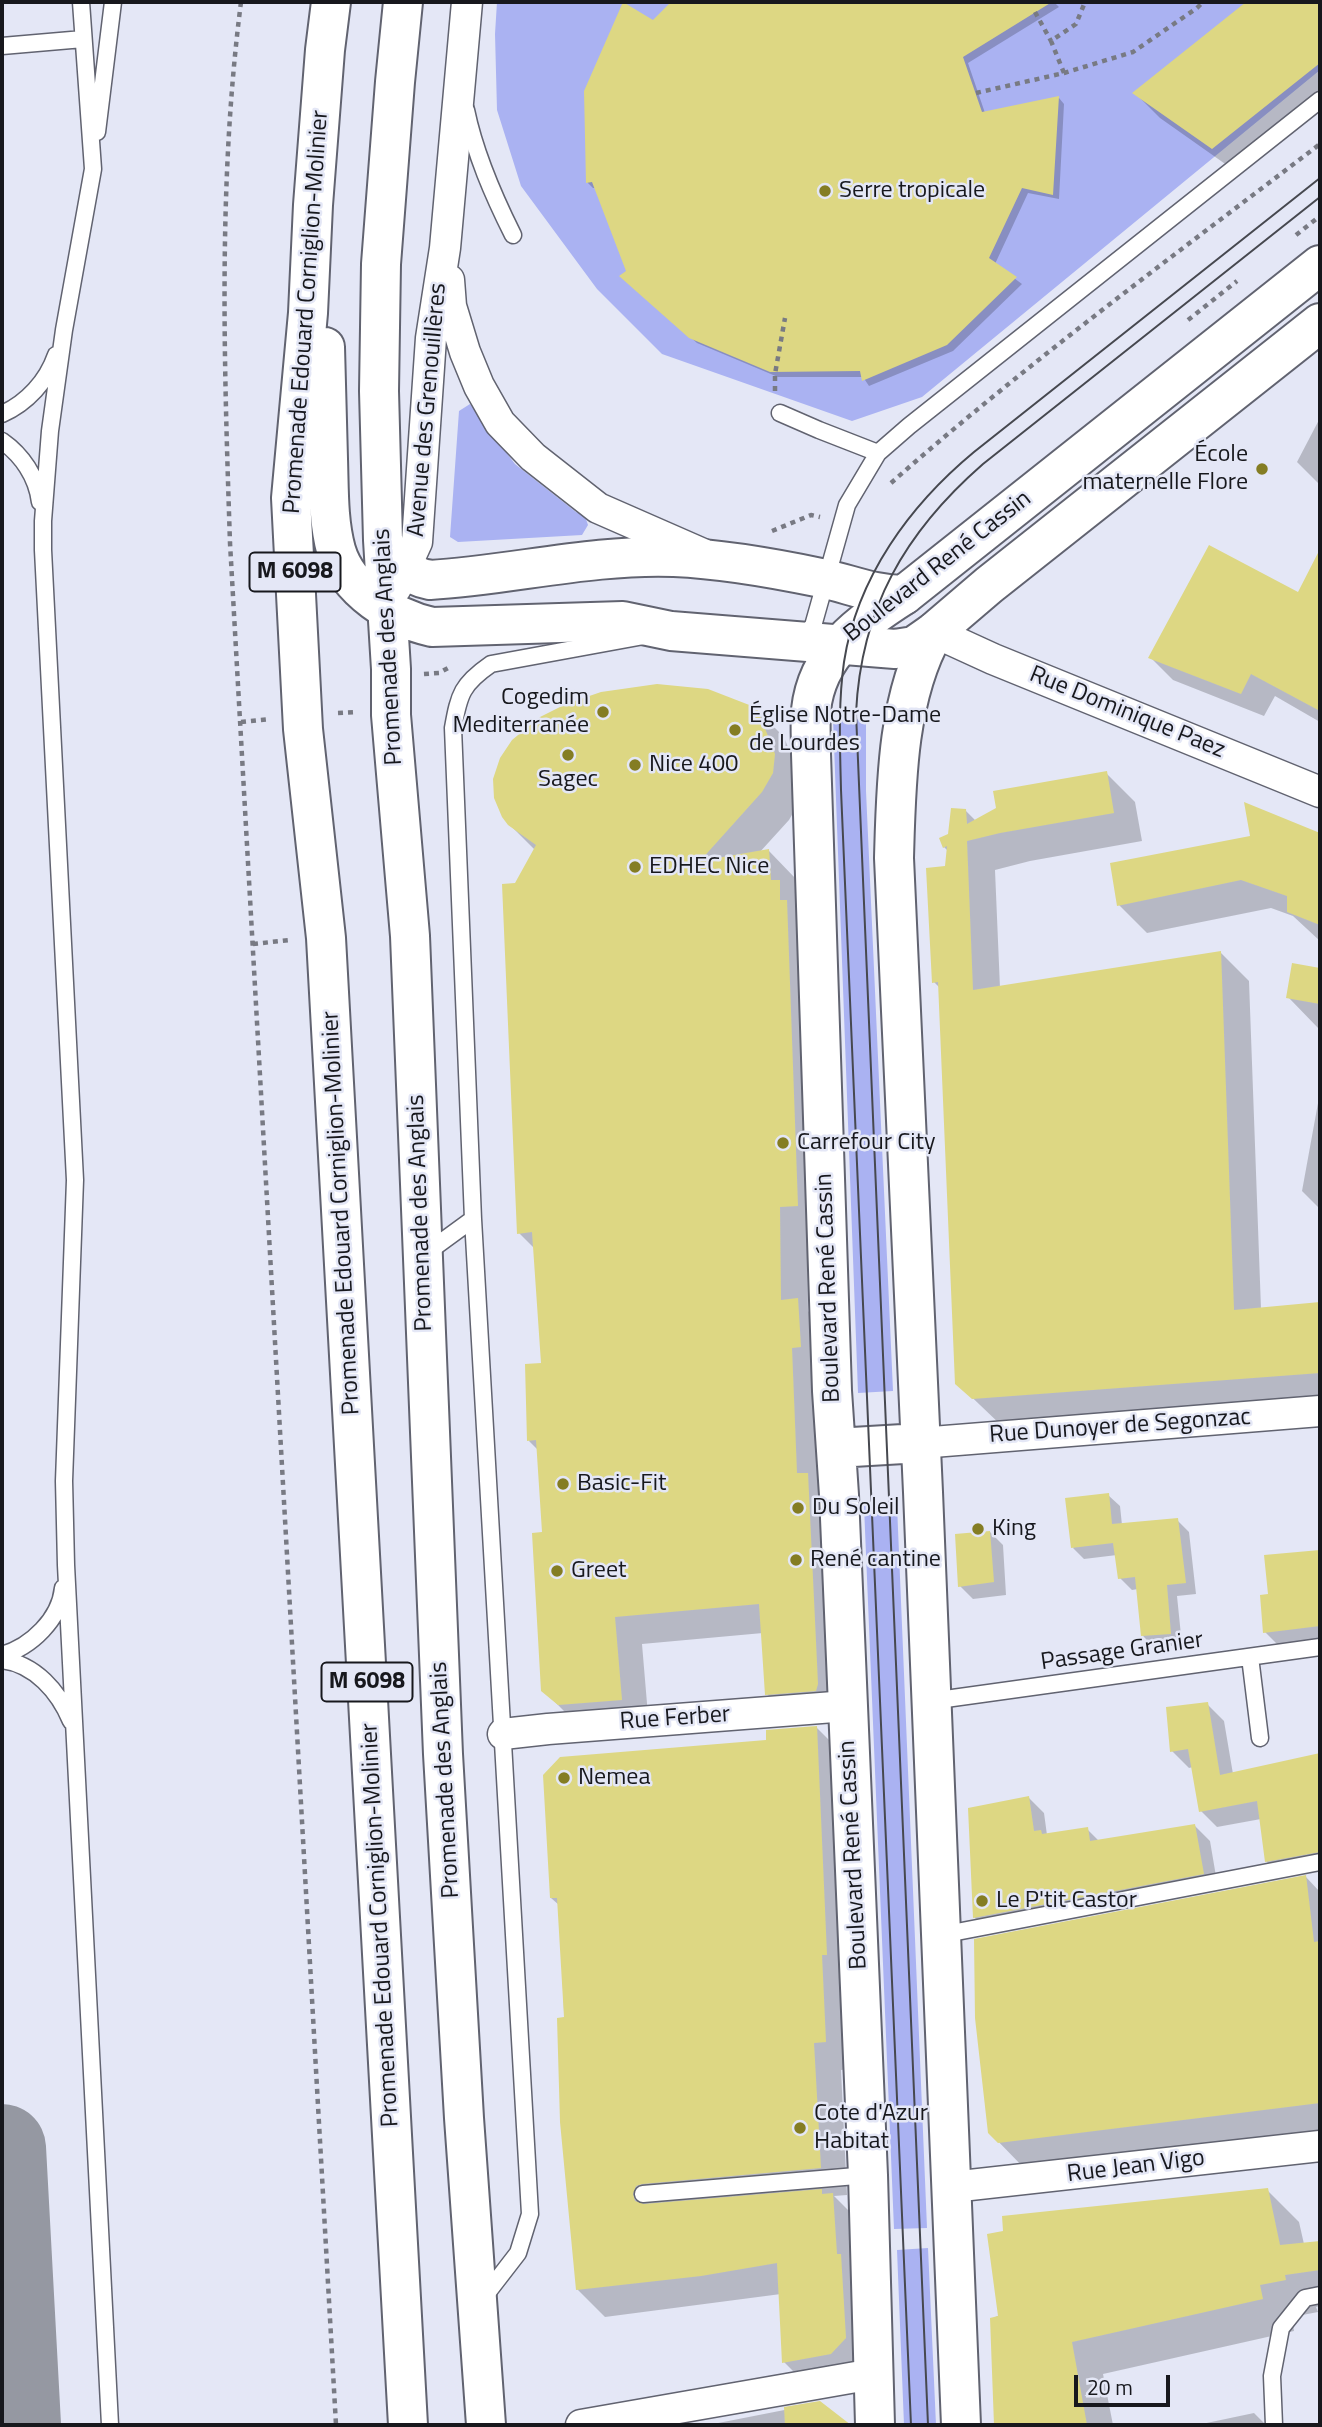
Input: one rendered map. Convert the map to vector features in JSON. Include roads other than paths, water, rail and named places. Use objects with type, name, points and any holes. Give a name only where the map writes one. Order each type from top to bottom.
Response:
[{"type":"main road","name":"Promenade Edouard Corniglion-Molinier","points":[[331,2],[325,50],[291,498],[303,729],[327,952],[408,2425]]},
{"type":"main road","name":"Promenade des Anglais","points":[[403,2],[381,264],[379,391],[394,555],[386,608],[391,669],[391,715],[410,936],[444,1768],[464,2118],[486,2425]]},
{"type":"main road","points":[[313,205],[324,314],[329,492],[335,541],[337,551],[352,579],[386,608],[419,624],[443,628],[624,621],[671,631],[904,648],[914,646],[934,632],[904,595]]},
{"type":"main road","name":"Boulevard René Cassin","points":[[875,2425],[868,2175],[836,1448],[811,709],[825,665],[838,645],[859,626],[904,595],[1320,265]]},
{"type":"main road","name":"Boulevard René Cassin","points":[[961,2425],[894,858],[896,786],[906,717],[919,663],[934,632],[1320,323]]},
{"type":"main road","name":"Avenue des Grenouillères","points":[[394,555],[420,578],[430,580],[636,557],[675,557],[720,561],[824,579],[881,595],[904,595]]},
{"type":"main road","points":[[391,669],[399,653],[407,645],[443,628]]},
{"type":"main road","points":[[836,1448],[920,1443]]},
{"type":"street","name":"Avenue des Grenouillères","points":[[394,555],[417,542],[431,338],[445,248],[467,2]]},
{"type":"street","name":"Avenue des Grenouillères","points":[[445,248],[451,306],[465,352],[479,386],[500,423],[533,457],[598,508],[720,561]]},
{"type":"street","name":"Rue Dominique Paez","points":[[934,632],[993,659],[1320,792]]},
{"type":"street","name":"Rue Dunoyer de Segonzac","points":[[920,1443],[1320,1411]]},
{"type":"street","name":"Rue Ferber","points":[[503,1734],[548,1728],[847,1706]]},
{"type":"street","name":"Rue Jean Vigo","points":[[952,2187],[1320,2146]]},
{"type":"street","points":[[581,2425],[873,2374]]},
{"type":"lane","points":[[81,2],[93,169]]},
{"type":"lane","points":[[110,2425],[66,1565],[64,1481],[75,1180],[44,617],[43,521],[50,431],[64,330],[93,169],[113,2]]},
{"type":"lane","points":[[2,46],[83,39]]},
{"type":"lane","points":[[460,82],[472,137],[495,198],[513,235]]},
{"type":"lane","points":[[795,641],[813,626],[846,505],[878,453],[1320,100]]},
{"type":"lane","points":[[2,414],[13,409],[37,388],[54,360],[64,330]]},
{"type":"lane","points":[[780,412],[878,453]]},
{"type":"lane","points":[[2,441],[17,454],[33,478],[39,492],[43,521]]},
{"type":"lane","points":[[478,2304],[518,2253],[530,2214],[473,1219],[453,728],[458,699],[472,678],[491,664],[671,631]]},
{"type":"lane","points":[[423,1255],[473,1219]]},
{"type":"lane","points":[[2,1658],[37,1636],[51,1619],[62,1597],[66,1565]]},
{"type":"lane","name":"Passage Granier","points":[[931,1701],[1320,1647]]},
{"type":"lane","points":[[1250,1657],[1260,1738]]},
{"type":"lane","points":[[2,1658],[36,1674],[57,1695],[71,1721],[75,1751]]},
{"type":"lane","points":[[941,1935],[1320,1862]]},
{"type":"lane","points":[[643,2193],[868,2175]]},
{"type":"lane","points":[[1274,2425],[1272,2376],[1281,2328],[1305,2298],[1320,2295]]},
{"type":"tram line","points":[[911,2425],[841,790],[840,710],[844,662],[851,631],[874,572],[908,519],[929,495],[974,452],[1320,178]]},
{"type":"tram line","points":[[928,2425],[856,713],[860,675],[867,639],[892,575],[910,545],[955,490],[983,464],[1320,197]]},
{"type":"place","name":"Serre tropicale","points":[[825,191]]},
{"type":"place","name":"École maternelle Flore","points":[[1262,469]]},
{"type":"place","name":"Cogedim Mediterranée","points":[[603,712]]},
{"type":"place","name":"Église Notre-Dame de Lourdes","points":[[735,730]]},
{"type":"place","name":"Sagec","points":[[568,755]]},
{"type":"place","name":"Nice 400","points":[[635,765]]},
{"type":"place","name":"EDHEC Nice","points":[[635,867]]},
{"type":"place","name":"Carrefour City","points":[[783,1143]]},
{"type":"place","name":"Basic-Fit","points":[[563,1484]]},
{"type":"place","name":"Du Soleil","points":[[798,1508]]},
{"type":"place","name":"King","points":[[978,1529]]},
{"type":"place","name":"René cantine","points":[[796,1560]]},
{"type":"place","name":"Greet","points":[[557,1571]]},
{"type":"place","name":"Nemea","points":[[564,1778]]},
{"type":"place","name":"Le P'tit Castor","points":[[982,1901]]},
{"type":"place","name":"Cote d'Azur Habitat","points":[[800,2128]]}]
